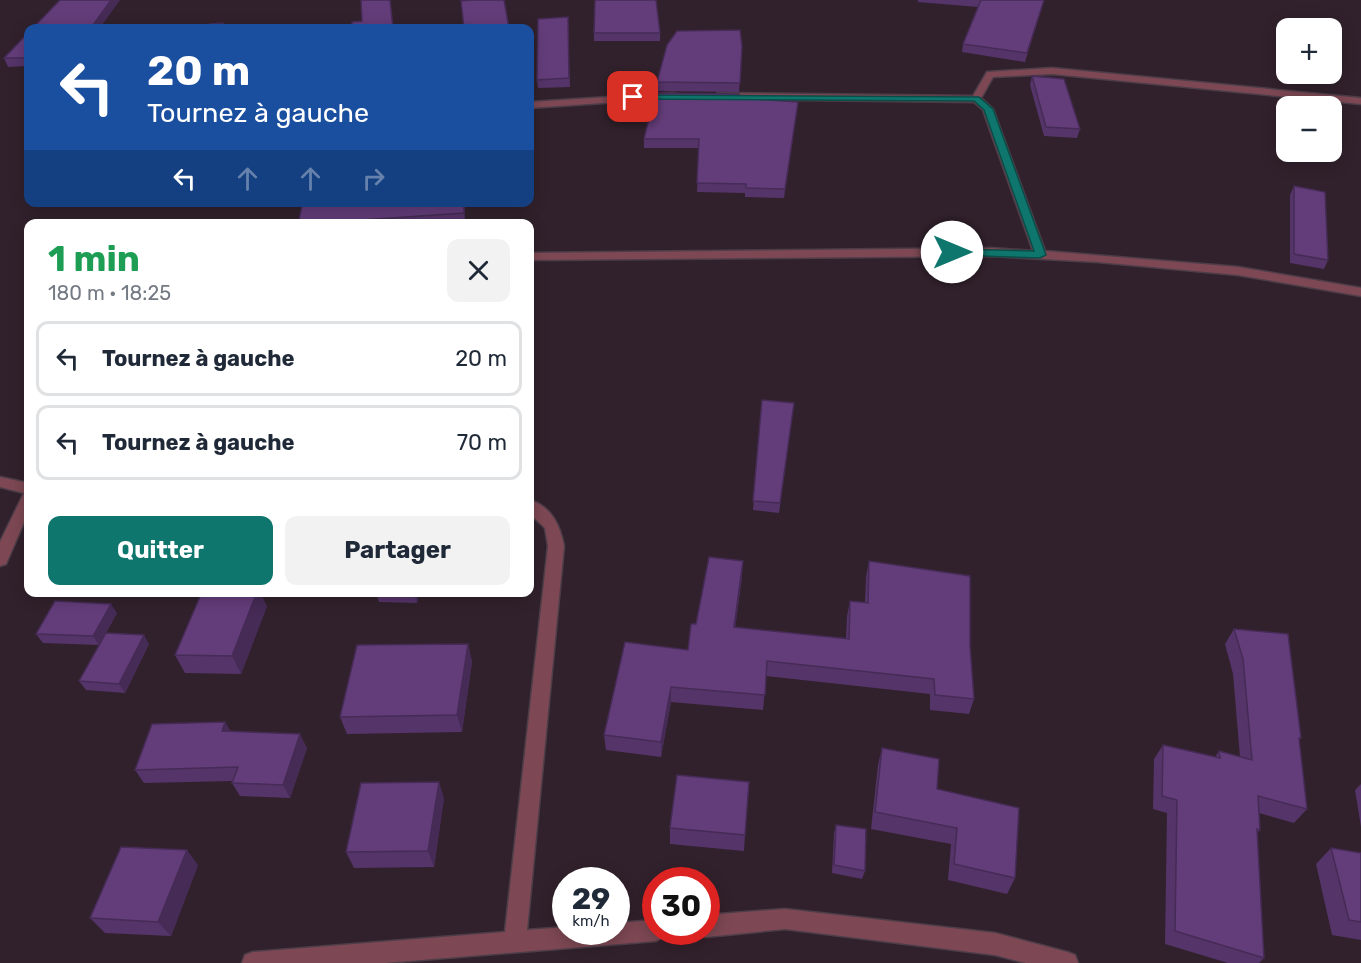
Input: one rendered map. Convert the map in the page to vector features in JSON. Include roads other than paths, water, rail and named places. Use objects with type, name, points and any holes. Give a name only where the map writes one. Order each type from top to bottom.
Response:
[{"type":"street","points":[[976,99],[990,74],[1052,71],[1361,101]]},
{"type":"street","points":[[534,105],[654,96],[690,96]]},
{"type":"street","points":[[702,96],[976,99],[988,109],[1040,255]]},
{"type":"street","points":[[534,257],[894,251],[1040,255],[1238,272],[1361,292]]},
{"type":"street","points":[[0,482],[24,487]]},
{"type":"street","points":[[0,560],[24,506]]},
{"type":"street","points":[[515,940],[556,546],[552,525],[534,509]]},
{"type":"street","points":[[720,925],[785,920],[995,944],[1067,963]]},
{"type":"street","points":[[253,963],[642,931]]}]
